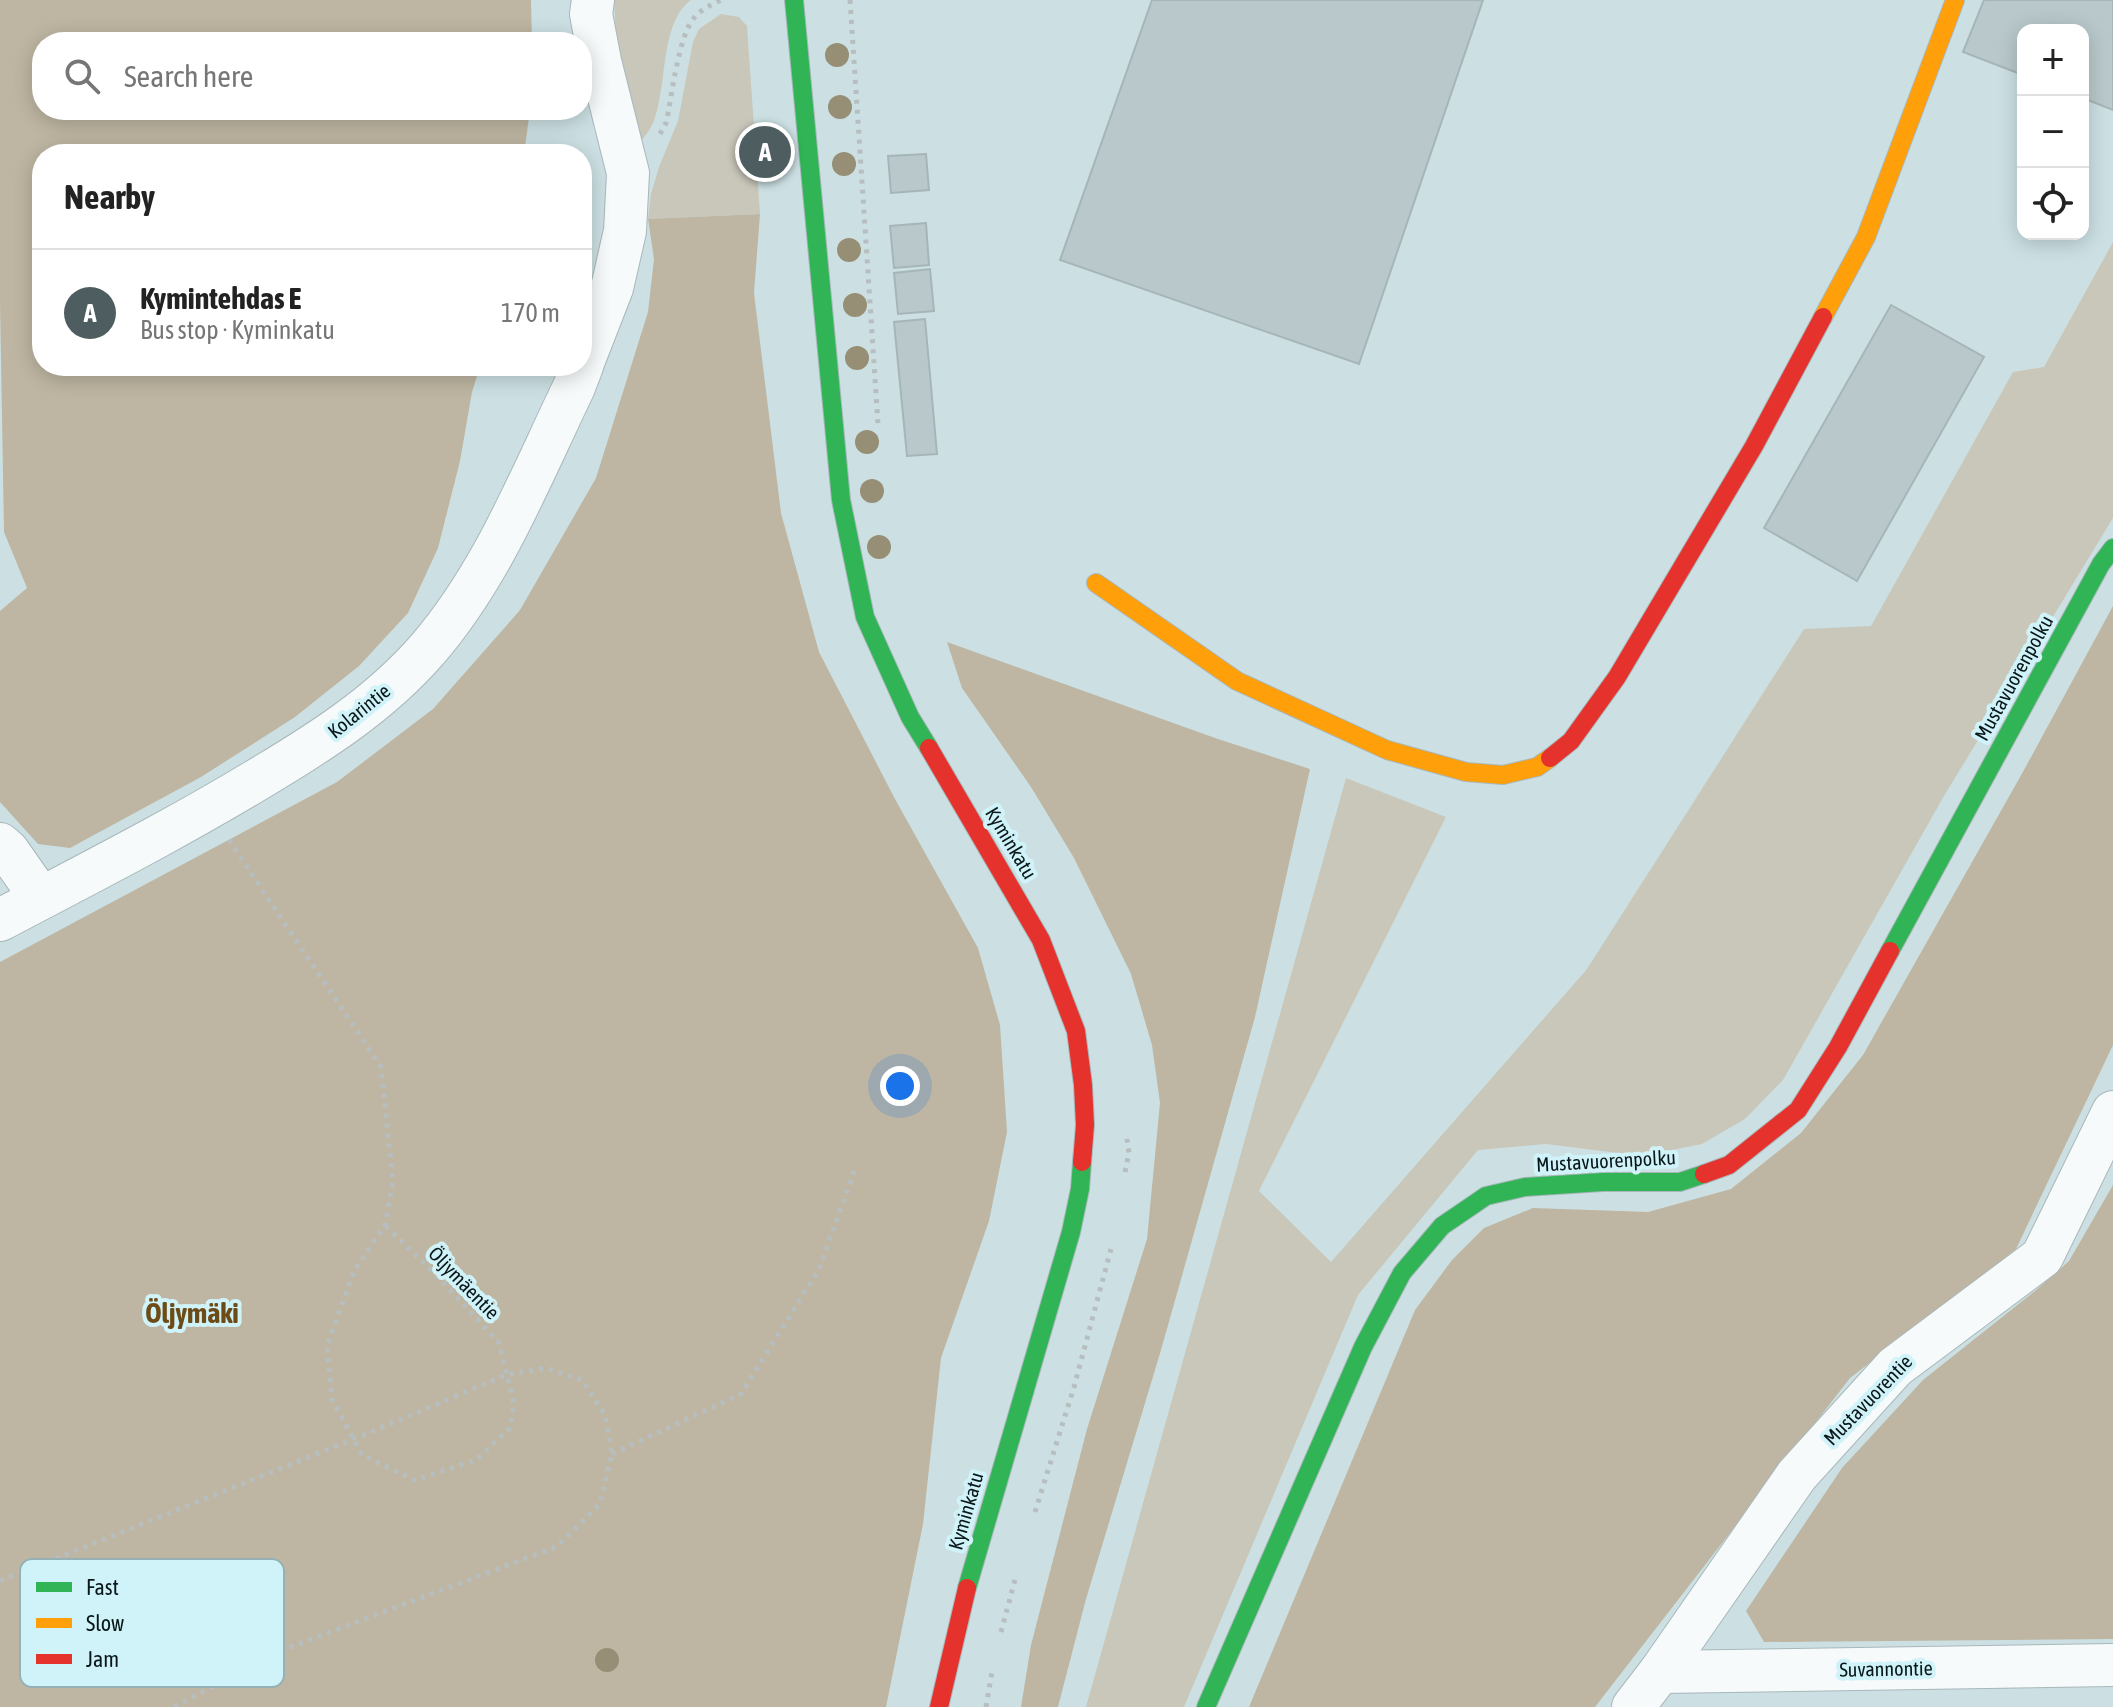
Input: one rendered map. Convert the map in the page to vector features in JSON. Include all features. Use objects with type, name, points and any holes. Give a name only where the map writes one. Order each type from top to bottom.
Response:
[{"type":"street","name":"Kolarintie","points":[[592,340],[612,288],[625,231],[628,173],[600,61],[591,14],[593,0]]},
{"type":"street","name":"Kyminkatu","points":[[794,0],[841,500],[865,617],[910,717],[1041,940],[1076,1031],[1083,1085],[1085,1125],[1080,1189],[1071,1232],[964,1597],[939,1707]]},
{"type":"street","points":[[1096,583],[1237,681],[1387,750],[1466,772],[1503,775],[1537,767],[1571,741],[1617,677],[1754,446],[1866,237],[1955,0]]},
{"type":"street","name":"Kolarintie","points":[[0,920],[208,809],[325,739],[378,699],[427,650],[465,599],[503,534],[578,376]]},
{"type":"street","name":"Mustavuorenpolku","points":[[1206,1707],[1363,1347],[1402,1273],[1442,1226],[1486,1196],[1525,1187],[1603,1182],[1680,1182],[1729,1165],[1798,1110],[1838,1047],[2101,564],[2113,548]]},
{"type":"street","points":[[0,844],[41,898]]},
{"type":"street","name":"Mustavuorentie","points":[[1633,1707],[1797,1475],[1895,1367],[2042,1257],[2113,1112]]},
{"type":"street","name":"Suvannontie","points":[[1660,1672],[2113,1665]]},
{"type":"path","points":[[628,173],[648,158],[666,123],[684,40],[692,20],[702,9],[721,0]]},
{"type":"path","name":"Öljymäentie","points":[[208,809],[381,1067],[393,1181],[385,1225],[354,1271],[327,1346],[332,1399],[362,1455],[415,1480],[476,1460],[510,1428],[514,1404],[499,1343],[385,1225]]},
{"type":"path","points":[[612,1454],[741,1394],[819,1269],[855,1169]]},
{"type":"path","points":[[55,1559],[506,1375],[546,1368],[582,1380],[605,1415],[612,1454],[600,1504],[556,1547],[284,1649]]},
{"type":"path","points":[[0,1581],[20,1573]]},
{"type":"path","points":[[174,1707],[211,1687]]},
{"type":"shaded area","points":[[0,0],[531,0],[532,32],[32,32],[32,120],[529,120],[525,144],[32,144],[32,376],[477,376],[438,548],[408,613],[359,666],[295,717],[201,777],[70,848],[38,844],[0,802],[0,611],[27,588],[4,532]]},
{"type":"shaded area","points":[[614,0],[691,0],[674,24],[658,109],[652,126],[639,144],[616,37]]},
{"type":"shaded area","points":[[721,14],[739,17],[747,26],[760,214],[648,219],[659,167],[678,121],[693,42],[699,29]]},
{"type":"shaded area","points":[[760,214],[754,293],[781,513],[819,652],[895,799],[978,948],[1000,1025],[1007,1132],[989,1221],[941,1358],[923,1524],[886,1707],[0,1707],[0,962],[337,782],[433,709],[520,610],[596,478],[648,312],[654,259],[648,219]]},
{"type":"shaded area","points":[[2113,242],[2113,518],[1944,796],[1783,1080],[1745,1119],[1702,1144],[1642,1156],[1546,1144],[1478,1150],[1358,1295],[1184,1707],[1086,1707],[1346,778],[1446,817],[1259,1191],[1331,1262],[1587,969],[1804,629],[1871,626],[2013,372],[2044,367]]},
{"type":"shaded area","points":[[2113,606],[2113,1045],[2016,1249],[1850,1378],[1595,1707],[1249,1707],[1415,1310],[1452,1260],[1484,1228],[1533,1208],[1648,1212],[1731,1189],[1801,1133],[1863,1055]]},
{"type":"shaded area","points":[[947,642],[1310,769],[1255,1017],[1161,1350],[1086,1599],[1058,1707],[1021,1707],[1031,1645],[1087,1429],[1147,1239],[1160,1103],[1152,1045],[1131,974],[1074,858],[1031,787],[962,688]]},
{"type":"shaded area","points":[[2113,1185],[2113,1639],[1764,1642],[1746,1611],[1842,1468],[1923,1380],[2069,1261]]},
{"type":"building","points":[[1152,0],[1483,0],[1359,364],[1060,260]]},
{"type":"building","points":[[1984,0],[2113,0],[2113,110],[2089,100],[2089,24],[2017,24],[2017,73],[1963,52]]},
{"type":"building","points":[[926,154],[929,190],[891,193],[888,156]]},
{"type":"building","points":[[926,223],[929,265],[894,268],[890,226]]},
{"type":"building","points":[[930,269],[934,311],[898,314],[894,273]]},
{"type":"building","points":[[1891,305],[1984,357],[1857,581],[1764,528]]},
{"type":"building","points":[[925,319],[937,454],[907,456],[894,322]]},
{"type":"traffic: fast","points":[[794,0],[841,500],[865,617],[910,717],[929,748]]},
{"type":"traffic: fast","points":[[1890,951],[2101,564],[2113,548]]},
{"type":"traffic: fast","points":[[967,1588],[1071,1232],[1082,1162]]},
{"type":"traffic: fast","points":[[1206,1707],[1363,1347],[1402,1273],[1442,1226],[1486,1196],[1525,1187],[1603,1182],[1680,1182],[1704,1174]]},
{"type":"traffic: slow","points":[[1823,317],[1866,237],[1955,0]]},
{"type":"traffic: slow","points":[[1096,583],[1237,681],[1387,750],[1466,772],[1503,775],[1537,767],[1550,758]]},
{"type":"traffic: jam","points":[[1550,758],[1571,741],[1617,677],[1754,446],[1823,317]]},
{"type":"traffic: jam","points":[[929,748],[1041,940],[1076,1031],[1085,1125],[1082,1162]]},
{"type":"traffic: jam","points":[[1704,1174],[1729,1165],[1798,1110],[1838,1047],[1890,951]]},
{"type":"traffic: jam","points":[[939,1707],[967,1588]]},
{"type":"place","name":"Kymintehdas E","points":[[765,152]]},
{"type":"district","name":"Öljymäki","points":[[192,1313]]}]
